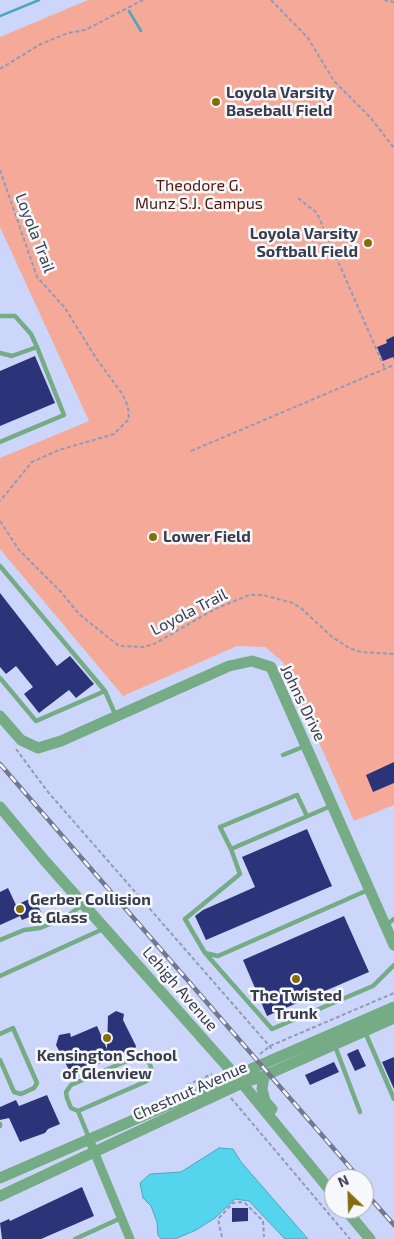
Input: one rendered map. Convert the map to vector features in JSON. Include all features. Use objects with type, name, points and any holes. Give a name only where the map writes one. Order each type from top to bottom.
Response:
[{"type":"street","name":"Johns Drive","points":[[0,716],[21,740],[38,748],[61,741],[230,666],[252,661],[271,667],[368,890],[390,922],[394,945]]},
{"type":"street","name":"Lehigh Avenue","points":[[0,807],[238,1079],[324,1183]]},
{"type":"street","name":"Chestnut Avenue","points":[[0,1178],[89,1139],[363,1026],[392,1016]]},
{"type":"street","name":"Chestnut Avenue","points":[[1,1193],[94,1152],[238,1079],[264,1076],[335,1044],[363,1026]]},
{"type":"street","points":[[264,1076],[262,1089],[265,1100],[324,1172]]},
{"type":"street","points":[[89,1139],[130,1239]]},
{"type":"street","points":[[353,1219],[367,1236]]},
{"type":"street","points":[[359,1219],[367,1236]]},
{"type":"lane","points":[[0,316],[15,316],[30,334],[64,415],[0,442]]},
{"type":"lane","points":[[0,353],[12,356],[37,347]]},
{"type":"lane","points":[[0,566],[105,690],[116,717]]},
{"type":"lane","points":[[0,678],[36,721],[105,690]]},
{"type":"lane","points":[[282,755],[306,746]]},
{"type":"lane","points":[[306,816],[297,795],[220,827],[240,874],[184,919],[205,953],[272,1029],[374,986],[394,965]]},
{"type":"lane","points":[[230,849],[332,806]]},
{"type":"lane","points":[[205,953],[218,956],[368,890]]},
{"type":"lane","points":[[0,940],[24,930],[40,928],[64,918],[83,904]]},
{"type":"lane","points":[[0,976],[104,928]]},
{"type":"lane","points":[[363,1026],[394,1099]]},
{"type":"lane","points":[[0,1034],[13,1028],[37,1083],[34,1088],[21,1094],[14,1092],[0,1060]]},
{"type":"lane","points":[[335,1044],[360,1112]]},
{"type":"lane","points":[[78,1112],[147,1081],[152,1072],[150,1064],[143,1057],[136,1057],[71,1085],[66,1092],[67,1098],[71,1108],[78,1112],[89,1139]]},
{"type":"lane","points":[[75,1239],[121,1218]]},
{"type":"path","points":[[0,69],[39,45],[85,30],[143,0]]},
{"type":"path","points":[[271,0],[308,38],[334,81],[370,117],[394,148]]},
{"type":"path","points":[[384,0],[394,2]]},
{"type":"path","name":"Loyola Trail","points":[[0,170],[37,277],[65,308],[96,358],[123,395],[128,407],[129,420],[114,434],[59,450],[32,462],[0,501]]},
{"type":"path","points":[[298,198],[301,203],[317,213],[385,369]]},
{"type":"path","points":[[191,451],[394,365]]},
{"type":"path","name":"Loyola Trail","points":[[0,521],[19,550],[61,592],[79,614],[119,646],[143,647],[154,644],[215,609],[249,595],[263,595],[292,603],[301,608],[331,636],[349,648],[361,652],[394,654]]},
{"type":"path","points":[[13,745],[48,792],[270,1046],[274,1054]]},
{"type":"path","points":[[270,1046],[394,993]]},
{"type":"path","points":[[231,1098],[350,1239]]},
{"type":"path","points":[[222,1237],[218,1219],[233,1203],[239,1202],[245,1203],[263,1221],[264,1237]]},
{"type":"green space","name":"Theodore G. Munz S.J. Campus","points":[[88,0],[394,0],[394,805],[354,821],[283,662],[265,647],[237,646],[123,696],[0,549],[0,458],[89,421],[0,227],[0,37]]},
{"type":"water","points":[[219,1148],[233,1149],[241,1162],[308,1239],[285,1239],[249,1201],[235,1199],[215,1218],[196,1230],[175,1239],[161,1239],[158,1235],[157,1222],[151,1206],[143,1198],[140,1183],[150,1174],[181,1172]]},
{"type":"building","points":[[394,336],[394,359],[393,357],[383,361],[377,347],[387,343],[386,340]]},
{"type":"building","points":[[35,356],[55,403],[0,426],[0,371]]},
{"type":"building","points":[[0,593],[57,666],[70,656],[94,684],[76,698],[69,690],[39,713],[24,694],[33,687],[16,666],[6,674],[0,667]]},
{"type":"building","points":[[394,762],[394,783],[373,792],[366,775]]},
{"type":"building","points":[[307,829],[332,886],[206,940],[195,916],[203,910],[255,887],[242,857]]},
{"type":"building","name":"Gerber Collision & Glass","points":[[8,888],[16,905],[34,897],[41,912],[22,920],[20,916],[0,925],[0,892]]},
{"type":"building","points":[[344,916],[369,972],[267,1016],[243,960]]},
{"type":"building","points":[[116,1011],[124,1014],[123,1020],[136,1046],[135,1049],[128,1053],[109,1054],[111,1058],[95,1066],[91,1057],[84,1073],[75,1076],[66,1072],[68,1068],[56,1045],[59,1035],[70,1033],[71,1037],[97,1026],[107,1049],[108,1016]]},
{"type":"building","points":[[358,1049],[366,1066],[355,1071],[347,1054]]},
{"type":"building","points":[[394,1057],[394,1089],[382,1062]]},
{"type":"building","points":[[334,1062],[339,1072],[310,1085],[305,1075]]},
{"type":"building","points":[[47,1095],[60,1124],[48,1129],[45,1133],[20,1142],[9,1118],[0,1120],[0,1107],[16,1100],[19,1106]]},
{"type":"building","points":[[82,1187],[94,1216],[41,1239],[2,1239],[0,1223],[9,1219],[10,1221]]},
{"type":"building","points":[[232,1208],[248,1208],[248,1221],[232,1222]]},
{"type":"waterway","points":[[0,16],[39,0]]},
{"type":"waterway","points":[[129,11],[141,31]]},
{"type":"railway","points":[[0,764],[351,1169]]},
{"type":"railway","points":[[374,1202],[394,1225]]},
{"type":"place","name":"Loyola Varsity Baseball Field","points":[[216,102]]},
{"type":"place","name":"Loyola Varsity Softball Field","points":[[368,243]]},
{"type":"place","name":"Lower Field","points":[[153,537]]},
{"type":"place","name":"Gerber Collision & Glass","points":[[20,909]]},
{"type":"place","name":"The Twisted Trunk","points":[[296,979]]},
{"type":"place","name":"Kensington School of Glenview","points":[[107,1038]]}]
